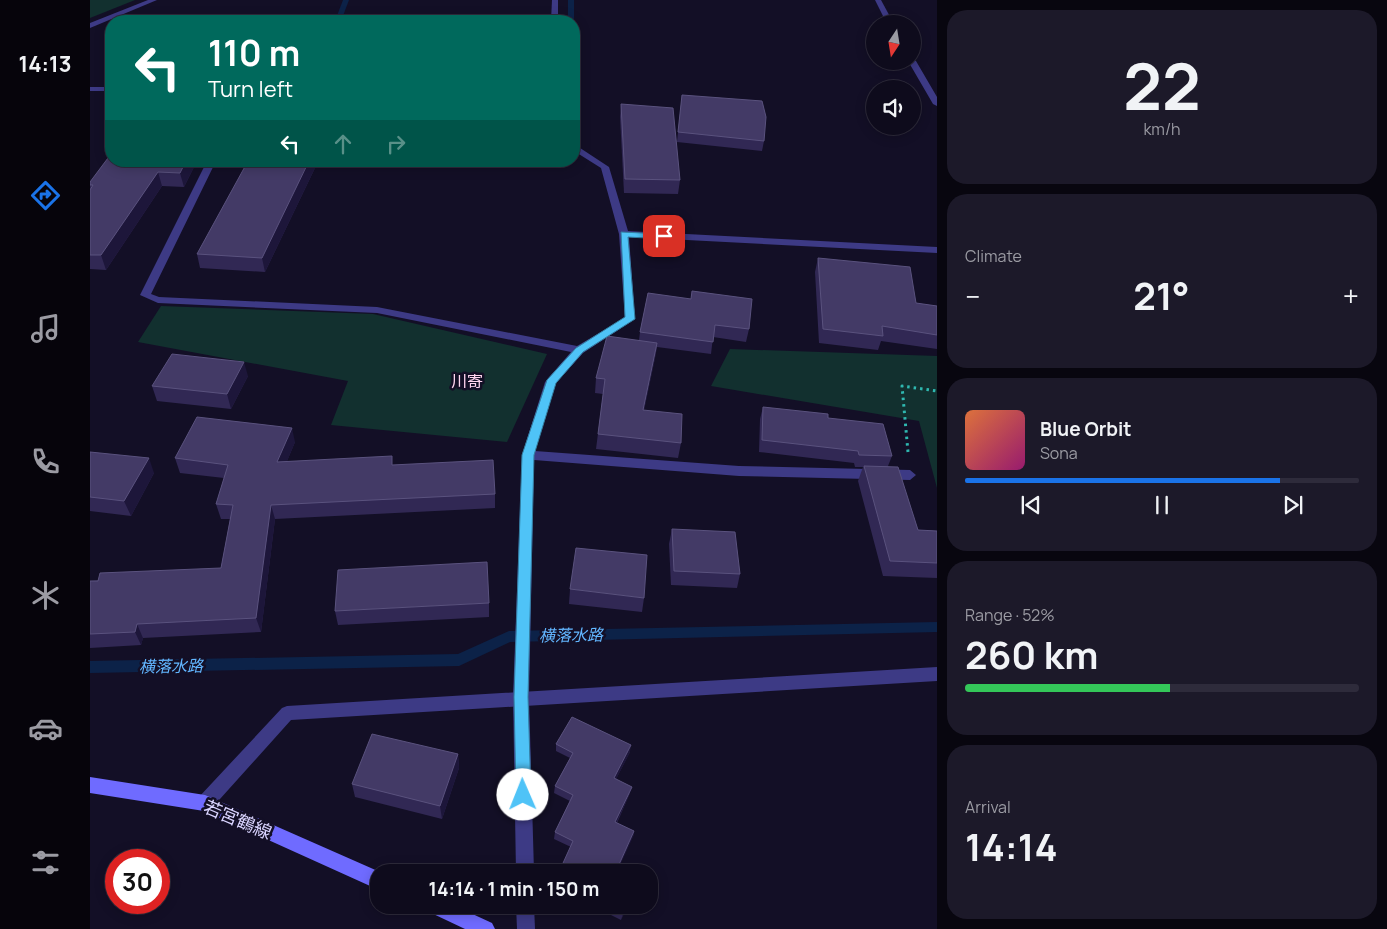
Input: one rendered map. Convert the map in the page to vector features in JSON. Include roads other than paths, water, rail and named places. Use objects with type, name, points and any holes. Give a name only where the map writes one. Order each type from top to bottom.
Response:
[{"type":"main road","name":"若宮鶴線","points":[[90,785],[204,803],[370,877]]},
{"type":"main road","points":[[452,914],[486,929]]},
{"type":"street","points":[[117,15],[154,0]]},
{"type":"street","points":[[555,0],[555,15]]},
{"type":"street","points":[[878,0],[886,15]]},
{"type":"street","points":[[90,26],[105,20]]},
{"type":"street","points":[[917,70],[937,104]]},
{"type":"street","points":[[90,89],[105,89]]},
{"type":"street","points":[[525,864],[521,697],[528,455],[551,382],[579,350],[630,319],[624,234],[605,167],[580,151]]},
{"type":"street","points":[[209,167],[145,295],[158,300],[376,310],[579,350]]},
{"type":"street","points":[[624,234],[937,250]]},
{"type":"street","points":[[528,455],[740,471],[910,475]]},
{"type":"street","points":[[204,803],[287,713],[521,697],[937,674]]},
{"type":"street","points":[[526,914],[526,929]]},
{"type":"waterway","points":[[340,15],[346,0]]},
{"type":"waterway","points":[[571,0],[571,15]]},
{"type":"waterway","name":"横落水路","points":[[90,667],[459,660],[509,637],[937,627]]},
{"type":"district","name":"川寄","points":[[467,381]]}]
